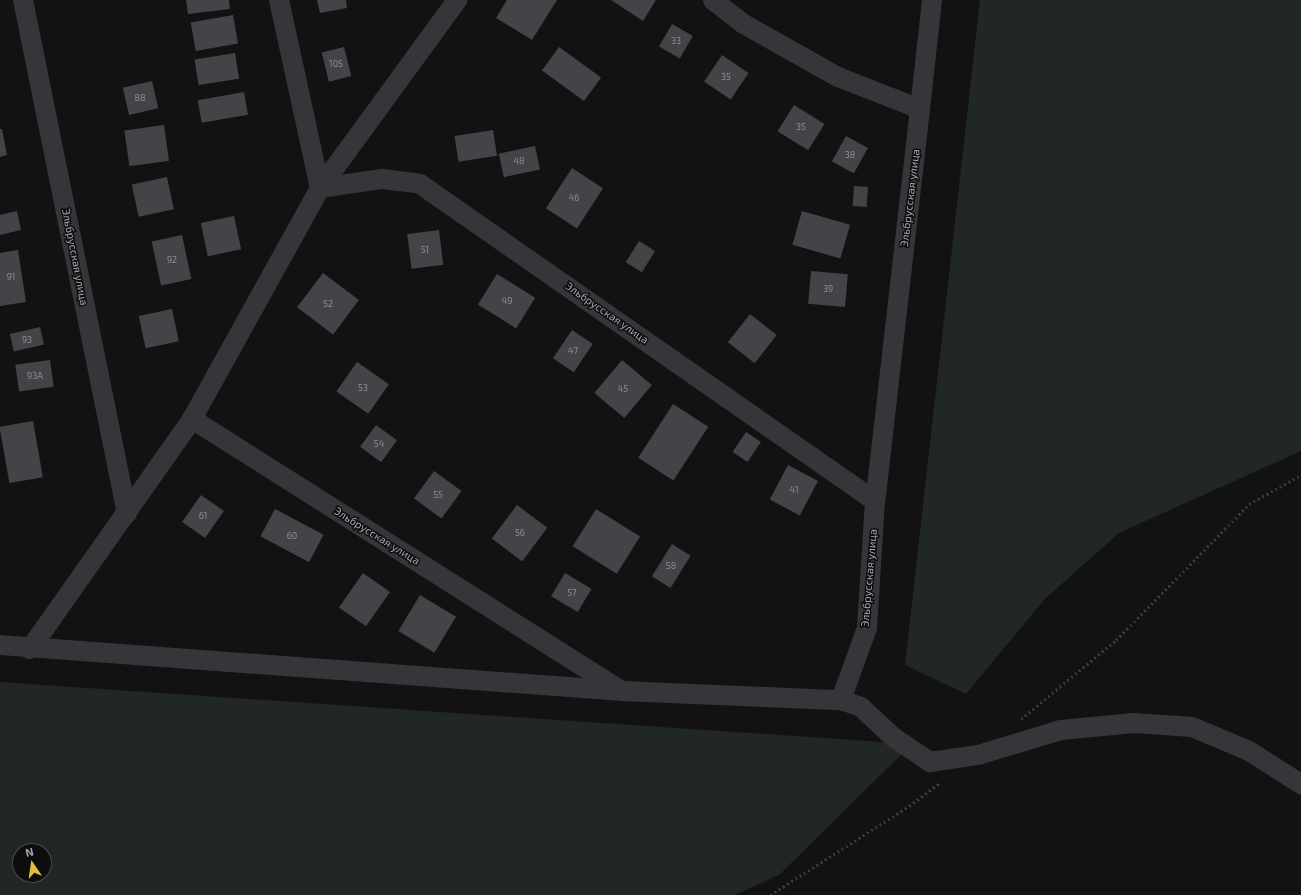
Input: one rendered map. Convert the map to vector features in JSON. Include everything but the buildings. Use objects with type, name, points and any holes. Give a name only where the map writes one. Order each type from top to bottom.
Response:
[{"type":"street","name":"Эльбрусская улица","points":[[23,0],[127,514]]},
{"type":"street","points":[[279,0],[320,188]]},
{"type":"street","points":[[30,649],[127,514],[192,419],[320,188],[457,0]]},
{"type":"street","points":[[713,0],[742,23],[838,77],[920,109]]},
{"type":"street","name":"Эльбрусская улица","points":[[841,700],[867,628],[875,501],[932,0]]},
{"type":"street","name":"Эльбрусская улица","points":[[320,188],[382,179],[420,184],[875,501]]},
{"type":"street","name":"Эльбрусская улица","points":[[192,419],[622,692]]},
{"type":"street","points":[[0,645],[30,649],[622,692],[841,700],[861,707],[893,737],[930,762],[978,754],[1061,730],[1134,723],[1192,726],[1249,751],[1301,784]]},
{"type":"path","points":[[1020,720],[1116,640],[1249,504],[1301,475]]},
{"type":"path","points":[[770,895],[909,806],[947,778]]},
{"type":"shaded area","points":[[980,0],[1301,0],[1301,451],[1119,533],[1045,599],[966,694],[905,665]]},
{"type":"shaded area","points":[[0,682],[912,744],[779,875],[735,895],[0,895]]}]
